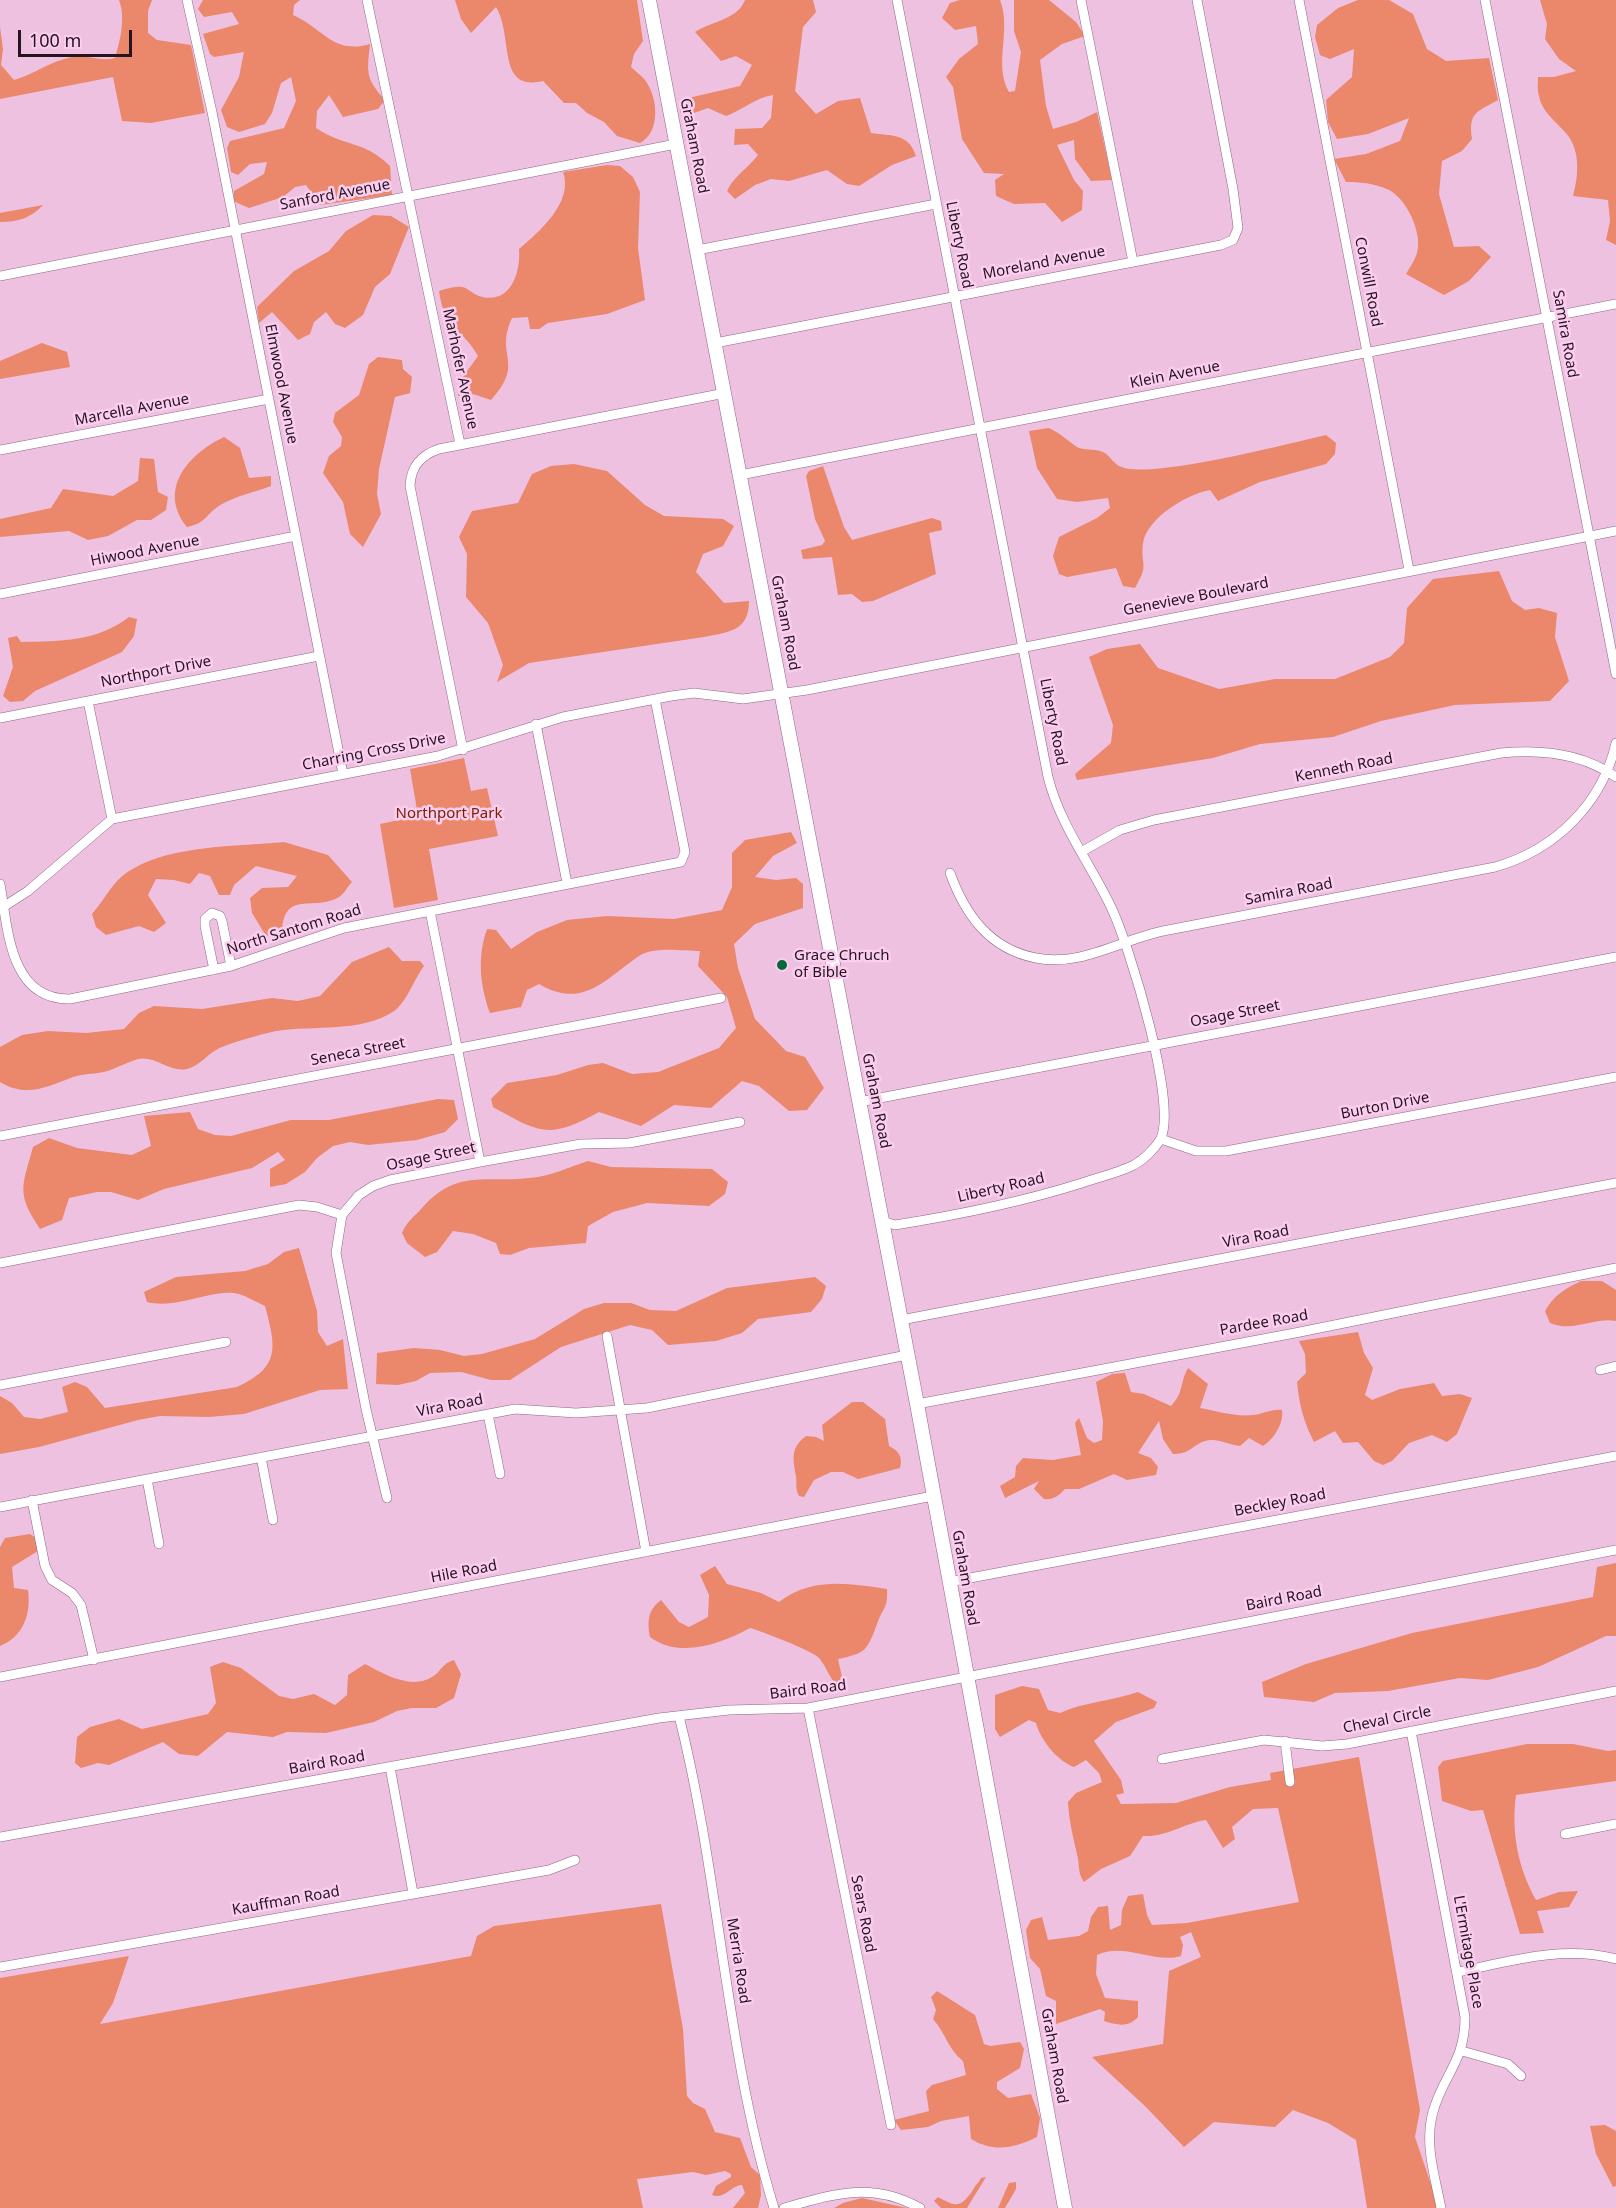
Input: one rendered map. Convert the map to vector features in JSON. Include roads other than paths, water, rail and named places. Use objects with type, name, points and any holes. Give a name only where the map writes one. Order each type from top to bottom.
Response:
[{"type":"main road","name":"Graham Road","points":[[649,0],[917,1404],[1065,2208]]},
{"type":"street","name":"Elmwood Avenue","points":[[187,0],[343,774]]},
{"type":"street","name":"Marhofer Avenue","points":[[367,0],[460,444],[428,453],[414,468],[411,486],[463,750]]},
{"type":"street","name":"Liberty Road","points":[[882,1221],[890,1225],[910,1223],[1065,1188],[1133,1166],[1144,1159],[1161,1139],[1165,1115],[1154,1045],[1126,942],[1112,909],[1063,822],[1052,794],[897,0]]},
{"type":"street","points":[[1081,0],[1132,262]]},
{"type":"street","name":"Moreland Avenue","points":[[715,343],[1221,245],[1235,237],[1238,222],[1233,189],[1197,0]]},
{"type":"street","name":"Conwill Road","points":[[1299,0],[1410,570]]},
{"type":"street","name":"Samira Road","points":[[1485,0],[1616,674]]},
{"type":"street","name":"Sanford Avenue","points":[[0,276],[676,144]]},
{"type":"street","points":[[697,250],[936,204]]},
{"type":"street","name":"Klein Avenue","points":[[740,475],[1616,304]]},
{"type":"street","points":[[460,444],[724,393]]},
{"type":"street","name":"Marcella Avenue","points":[[0,450],[269,399]]},
{"type":"street","name":"Genevieve Boulevard","points":[[782,694],[1616,531]]},
{"type":"street","name":"Hiwood Avenue","points":[[0,594],[296,536]]},
{"type":"street","name":"Northport Drive","points":[[0,718],[319,656]]},
{"type":"street","name":"Charring Cross Drive","points":[[2,908],[112,819],[463,750],[536,724],[655,699],[694,693],[743,699],[782,694]]},
{"type":"street","name":"North Santom Road","points":[[0,884],[2,908],[18,969],[29,984],[51,997],[70,999],[231,966],[344,928],[678,863],[685,857],[655,699]]},
{"type":"street","points":[[88,701],[112,819]]},
{"type":"street","points":[[536,724],[567,883]]},
{"type":"street","name":"Samira Road","points":[[950,873],[960,901],[974,921],[991,937],[1016,952],[1042,959],[1066,960],[1100,952],[1162,931],[1495,867],[1515,861],[1543,847],[1573,823],[1588,805],[1607,770],[1616,742]]},
{"type":"street","name":"Kenneth Road","points":[[1081,852],[1120,830],[1154,820],[1478,756],[1524,751],[1542,752],[1581,759],[1607,770],[1616,777]]},
{"type":"street","points":[[430,911],[480,1162]]},
{"type":"street","points":[[214,970],[205,926],[205,919],[212,913],[220,916],[222,921],[231,966]]},
{"type":"street","name":"Osage Street","points":[[859,1102],[1616,957]]},
{"type":"street","name":"Seneca Street","points":[[0,1136],[721,998]]},
{"type":"street","name":"Burton Drive","points":[[1161,1139],[1196,1151],[1226,1151],[1616,1077]]},
{"type":"street","name":"Osage Street","points":[[342,1215],[362,1192],[378,1183],[581,1144],[628,1143],[740,1122]]},
{"type":"street","name":"Vira Road","points":[[901,1320],[1616,1184]]},
{"type":"street","points":[[0,1263],[299,1205],[317,1207],[342,1215],[336,1253],[387,1498]]},
{"type":"street","name":"Pardee Road","points":[[917,1404],[1306,1331],[1616,1268]]},
{"type":"street","points":[[607,1336],[646,1552]]},
{"type":"street","points":[[0,1385],[226,1342]]},
{"type":"street","name":"Vira Road","points":[[0,1507],[488,1414],[527,1409],[576,1413],[622,1410],[907,1355]]},
{"type":"street","points":[[1600,1370],[1616,1366]]},
{"type":"street","points":[[488,1414],[500,1474]]},
{"type":"street","name":"Beckley Road","points":[[949,1582],[1616,1456]]},
{"type":"street","points":[[261,1457],[273,1520]]},
{"type":"street","points":[[147,1479],[159,1544]]},
{"type":"street","name":"Hile Road","points":[[0,1677],[933,1496]]},
{"type":"street","points":[[32,1500],[45,1566],[52,1580],[72,1593],[81,1605],[94,1660]]},
{"type":"street","name":"Baird Road","points":[[0,1837],[679,1716],[729,1710],[807,1708],[1616,1550]]},
{"type":"street","name":"Cheval Circle","points":[[1162,1759],[1264,1740],[1330,1746],[1616,1691]]},
{"type":"street","name":"Sears Road","points":[[807,1708],[891,2125]]},
{"type":"street","name":"Merria Road","points":[[679,1716],[705,1842],[751,2124],[774,2208]]},
{"type":"street","name":"L'Ermitage Place","points":[[1411,1731],[1465,2018],[1462,2051],[1437,2102],[1431,2122],[1430,2151],[1441,2208]]},
{"type":"street","points":[[1285,1741],[1290,1782]]},
{"type":"street","points":[[390,1767],[413,1893]]},
{"type":"street","points":[[1565,1834],[1616,1824]]},
{"type":"street","name":"Kauffman Road","points":[[0,1968],[549,1870],[575,1860]]},
{"type":"street","points":[[1458,1972],[1557,1952],[1586,1953],[1616,1959]]},
{"type":"street","points":[[1462,2051],[1508,2064],[1521,2076]]},
{"type":"street","points":[[784,2208],[832,2195],[865,2191],[892,2195],[920,2208]]},
{"type":"place","name":"Grace Chruch of Bible","points":[[782,965]]},
{"type":"park label","name":"Northport Park","points":[[449,814]]}]
